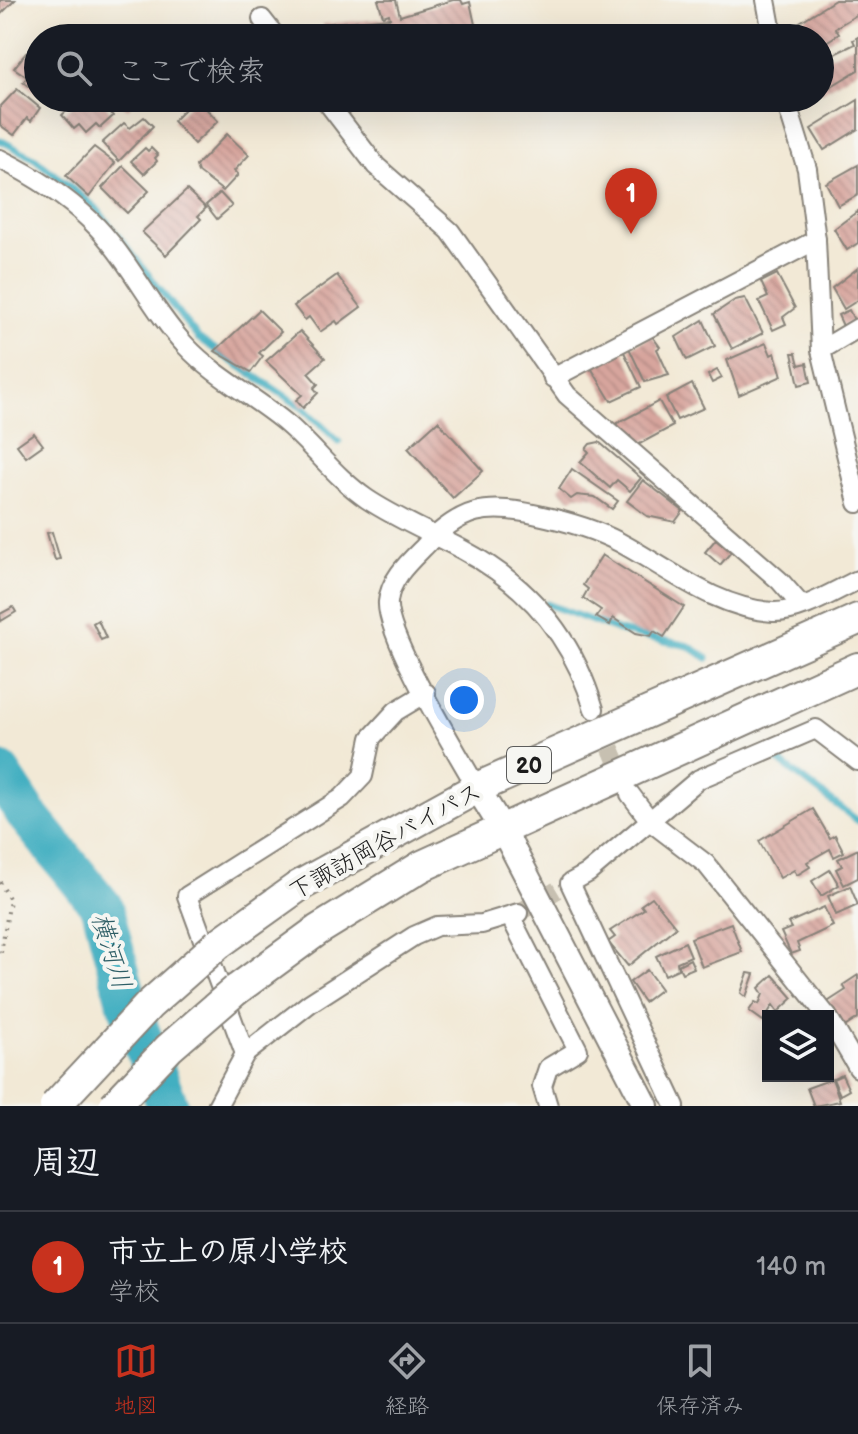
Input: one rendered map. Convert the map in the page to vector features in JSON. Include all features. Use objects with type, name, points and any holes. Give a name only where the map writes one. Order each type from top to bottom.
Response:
[{"type":"highway","name":"下諏訪岡谷バイパス","points":[[55,1106],[149,1005],[218,944],[299,886],[477,788],[858,619]]},
{"type":"highway","name":"下諏訪岡谷バイパス","points":[[114,1106],[169,1048],[236,990],[318,930],[422,866],[858,668]]},
{"type":"street","points":[[766,0],[770,24]]},
{"type":"street","points":[[262,19],[266,24]]},
{"type":"street","points":[[335,112],[376,166],[450,231],[567,395],[780,581],[801,605]]},
{"type":"street","points":[[789,112],[807,169],[816,240],[821,350],[858,503]]},
{"type":"street","points":[[0,159],[34,176],[92,221],[186,347],[287,424],[342,480],[369,501],[464,550],[513,581],[539,604],[585,678],[594,709]]},
{"type":"street","points":[[553,378],[816,240]]},
{"type":"street","points":[[821,350],[858,328]]},
{"type":"street","points":[[646,1106],[502,828],[477,788],[398,638],[388,603],[399,573],[456,517],[482,509],[507,508],[566,521],[616,541],[719,600],[774,612],[801,605],[858,580]]},
{"type":"street","points":[[245,1054],[187,896],[342,798],[363,776],[371,738],[396,711],[426,693]]},
{"type":"street","points":[[675,1106],[565,886],[651,822],[673,798],[699,779],[816,729],[858,761]]},
{"type":"street","points":[[630,794],[651,822],[706,864],[823,1010]]},
{"type":"street","points":[[217,1106],[245,1054],[310,1003],[414,936],[437,926],[482,924],[514,914],[578,1050],[548,1068],[542,1086],[548,1106]]},
{"type":"street","points":[[834,1026],[858,1068]]},
{"type":"path","points":[[0,882],[10,900],[0,958]]},
{"type":"building","points":[[0,0],[15,0],[0,15]]},
{"type":"building","points":[[378,0],[396,0],[400,16],[461,0],[463,4],[470,2],[475,24],[323,24],[390,18],[389,14],[383,16]]},
{"type":"building","points":[[835,0],[858,0],[858,14],[835,28],[839,34],[834,37],[834,24],[797,24]]},
{"type":"building","points":[[858,37],[858,70],[834,85],[834,54],[855,44],[853,40]]},
{"type":"building","points":[[24,56],[24,75],[14,68]]},
{"type":"building","points":[[17,89],[24,95],[24,112],[37,112],[31,121],[27,118],[14,135],[0,125],[0,107]]},
{"type":"building","points":[[858,100],[858,129],[824,150],[811,129]]},
{"type":"building","points":[[65,112],[110,112],[113,116],[100,128],[96,124],[86,133],[79,125],[74,129],[62,115]]},
{"type":"building","points":[[182,112],[209,112],[218,121],[194,144],[173,121]]},
{"type":"building","points":[[144,117],[153,126],[119,161],[102,143],[124,123],[130,128]]},
{"type":"building","points":[[227,134],[249,155],[234,171],[238,175],[223,191],[198,172],[196,166]]},
{"type":"building","points":[[94,147],[115,163],[89,197],[66,176]]},
{"type":"building","points":[[145,148],[148,151],[151,148],[158,155],[155,158],[157,161],[144,174],[131,161]]},
{"type":"building","points":[[858,165],[858,195],[838,206],[826,183]]},
{"type":"building","points":[[123,166],[149,191],[127,213],[102,188]]},
{"type":"building","points":[[187,190],[206,208],[198,216],[201,219],[166,255],[142,232]]},
{"type":"building","points":[[220,193],[232,206],[217,219],[206,205]]},
{"type":"building","points":[[858,211],[858,243],[847,250],[834,229]]},
{"type":"building","points":[[858,268],[858,300],[844,309],[832,288]]},
{"type":"building","points":[[777,274],[795,308],[783,317],[786,324],[773,330],[759,301],[768,297],[761,282]]},
{"type":"building","points":[[337,275],[361,307],[338,324],[336,321],[320,332],[309,317],[305,320],[294,306]]},
{"type":"building","points":[[745,298],[763,333],[732,349],[714,314],[735,300]]},
{"type":"building","points":[[259,310],[281,332],[259,353],[263,356],[251,372],[215,351]]},
{"type":"building","points":[[849,310],[854,320],[843,326],[838,315]]},
{"type":"building","points":[[703,320],[715,346],[687,360],[676,337]]},
{"type":"building","points":[[300,331],[325,358],[308,373],[318,384],[314,388],[318,393],[303,408],[296,400],[302,395],[266,361]]},
{"type":"building","points":[[652,336],[660,347],[657,349],[669,375],[645,382],[629,348]]},
{"type":"building","points":[[766,343],[771,355],[775,353],[782,376],[739,395],[727,360]]},
{"type":"building","points":[[623,350],[641,387],[611,401],[590,366]]},
{"type":"building","points":[[792,353],[796,353],[799,365],[807,363],[811,382],[799,385]]},
{"type":"building","points":[[717,370],[722,378],[712,383],[708,375]]},
{"type":"building","points":[[692,384],[704,408],[677,420],[666,398]]},
{"type":"building","points":[[659,401],[673,426],[636,446],[630,436],[624,439],[616,424]]},
{"type":"building","points":[[438,421],[483,471],[453,498],[408,448]]},
{"type":"building","points":[[34,433],[43,445],[26,457],[17,445]]},
{"type":"building","points":[[599,442],[641,478],[630,491],[617,480],[610,488],[580,462],[589,452],[586,449],[590,444]]},
{"type":"building","points":[[572,469],[618,501],[612,509],[595,497],[577,495],[571,499],[559,489]]},
{"type":"building","points":[[643,480],[683,511],[675,522],[647,516],[627,501]]},
{"type":"building","points":[[52,532],[60,559],[55,560],[47,533]]},
{"type":"building","points":[[716,539],[731,552],[720,565],[705,552]]},
{"type":"building","points":[[602,555],[684,607],[664,637],[654,631],[651,636],[636,633],[613,618],[610,625],[596,617],[601,610],[583,598],[588,589],[583,585]]},
{"type":"building","points":[[13,607],[16,612],[1,621],[0,614]]},
{"type":"building","points":[[98,620],[106,638],[101,640],[93,623]]},
{"type":"building","points":[[813,809],[830,838],[835,835],[844,852],[834,857],[830,849],[807,862],[810,867],[797,875],[794,870],[780,878],[759,841]]},
{"type":"building","points":[[858,849],[858,878],[844,885],[836,869],[842,866],[838,859]]},
{"type":"building","points":[[830,870],[839,885],[821,896],[812,881]]},
{"type":"building","points":[[850,886],[858,905],[836,915],[828,896]]},
{"type":"building","points":[[652,897],[676,927],[628,966],[608,942],[615,937],[610,931],[644,909],[641,905]]},
{"type":"building","points":[[824,907],[833,926],[797,943],[800,951],[791,954],[781,932],[791,928],[788,923]]},
{"type":"building","points":[[731,923],[742,952],[702,967],[691,938]]},
{"type":"building","points":[[685,942],[691,956],[677,962],[678,969],[665,975],[656,956]]},
{"type":"building","points":[[690,959],[694,968],[682,973],[678,965]]},
{"type":"building","points":[[647,970],[661,989],[644,1002],[630,982]]},
{"type":"building","points":[[748,973],[754,974],[746,997],[741,993]]},
{"type":"building","points":[[773,975],[793,998],[780,1010],[773,1005],[770,1010],[762,1010],[762,1020],[749,1011],[755,1002],[759,1004],[763,994],[759,988]]},
{"type":"building","points":[[858,975],[858,1018],[843,1028],[834,1010],[826,1003],[846,990],[843,985]]},
{"type":"building","points":[[842,1075],[849,1090],[840,1095],[834,1079]]},
{"type":"building","points":[[833,1082],[840,1101],[814,1106],[807,1088]]},
{"type":"waterway","points":[[0,140],[34,158],[96,208],[198,338],[303,408],[339,442]]},
{"type":"waterway","points":[[547,604],[619,631],[689,646],[707,658]]},
{"type":"waterway","points":[[775,758],[858,821]]},
{"type":"waterway","name":"横河川","points":[[0,773],[28,816],[102,907],[126,998],[168,1106]]},
{"type":"tunnel","points":[[600,723],[626,784]]},
{"type":"tunnel","points":[[518,913],[559,889]]},
{"type":"place","name":"市立上の原小学校","points":[[631,234]]}]
